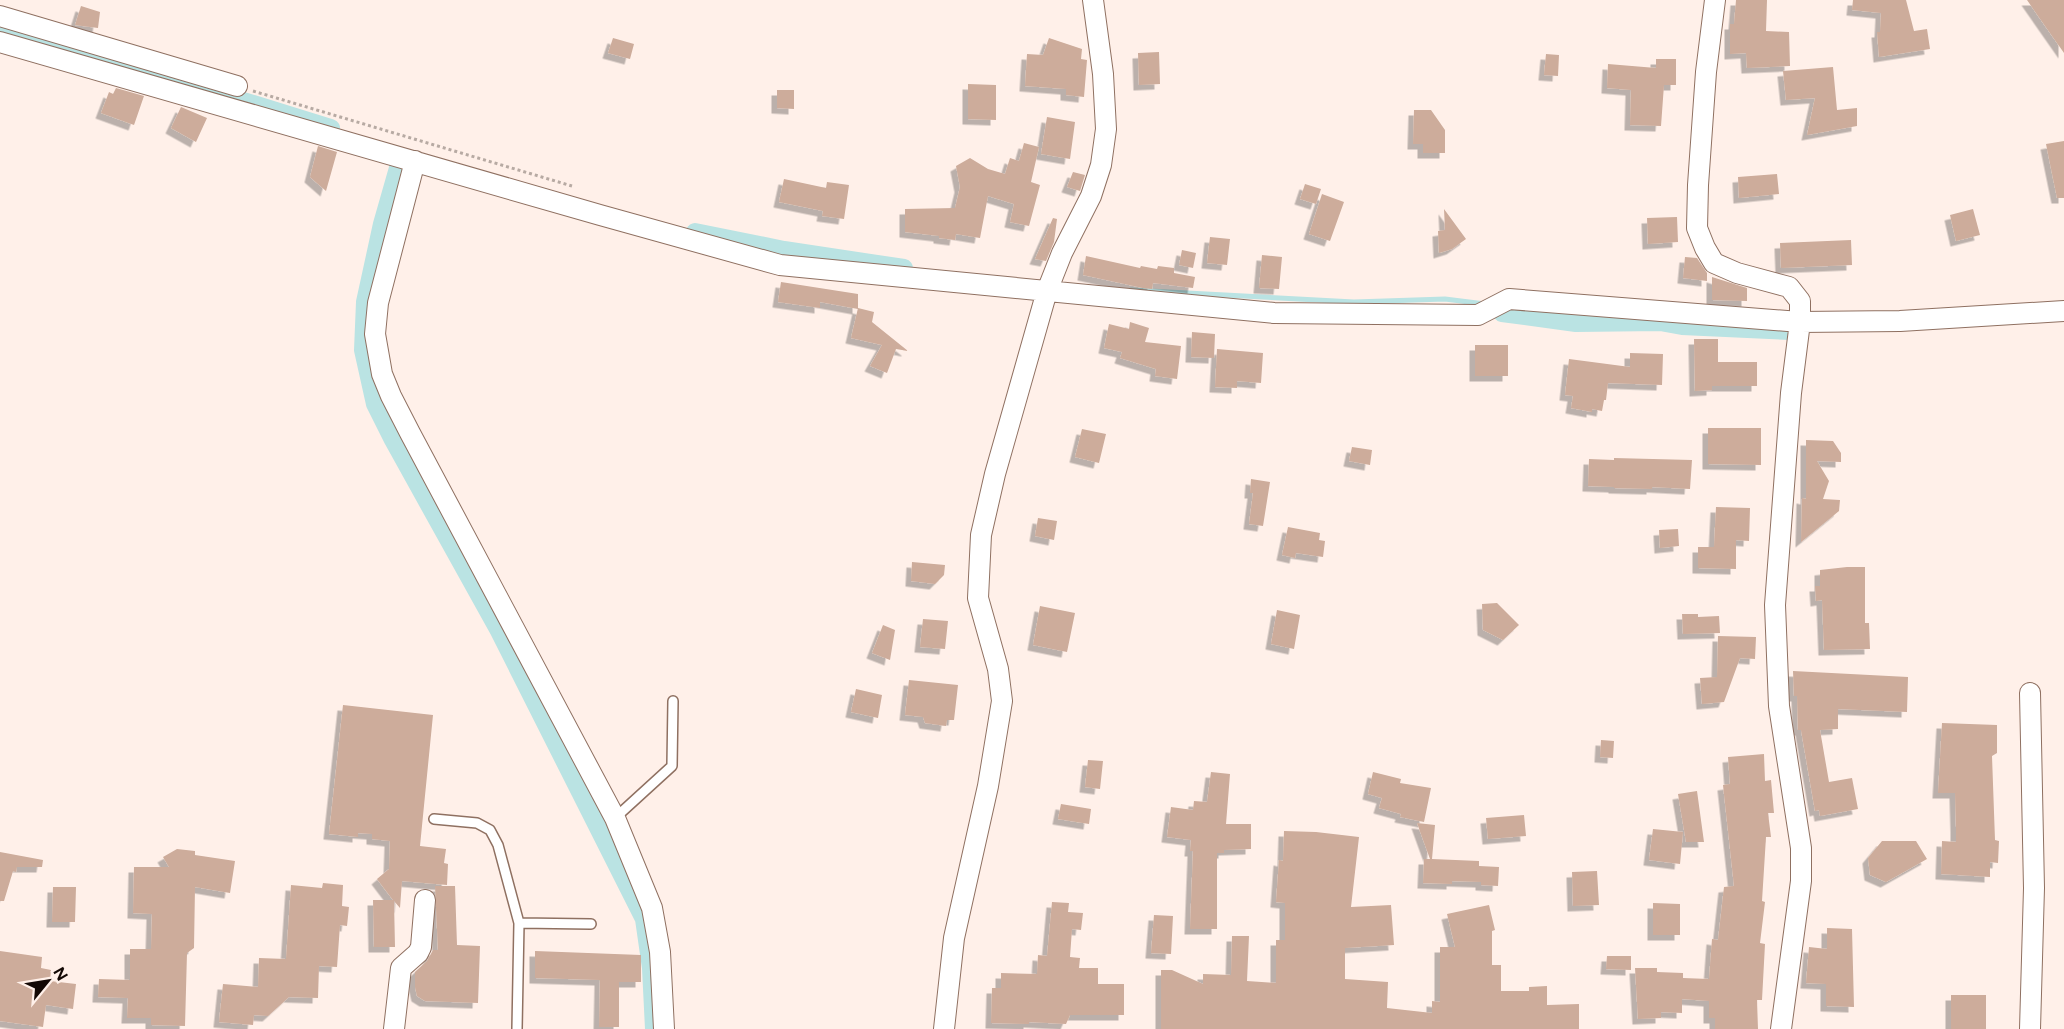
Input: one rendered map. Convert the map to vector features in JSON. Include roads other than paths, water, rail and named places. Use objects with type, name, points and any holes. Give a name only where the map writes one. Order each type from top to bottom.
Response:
[{"type":"street","points":[[944,1029],[954,938],[988,786],[1002,700],[998,669],[978,598],[981,535],[995,474],[1047,291],[1062,253],[1091,196],[1101,165],[1106,129],[1093,0]]},
{"type":"street","points":[[1715,0],[1706,72],[1697,228],[1704,248],[1714,263],[1737,273],[1789,287],[1800,301],[1775,605],[1779,706],[1801,848],[1801,881],[1781,1029]]},
{"type":"street","points":[[0,16],[237,86]]},
{"type":"street","points":[[0,42],[780,265],[1274,313],[1478,315],[1509,298],[1800,322],[1900,321],[2064,311]]},
{"type":"street","points":[[416,162],[378,303],[375,334],[382,374],[400,415],[615,818],[652,908],[657,926],[664,1029]]},
{"type":"street","points":[[2030,693],[2034,888],[2030,1029]]},
{"type":"street","points":[[394,1029],[400,968],[418,953],[421,947],[425,900]]},
{"type":"lane","points":[[615,818],[672,766],[673,701]]},
{"type":"lane","points":[[434,819],[477,823],[490,830],[498,845],[519,923],[517,1029]]},
{"type":"lane","points":[[519,923],[591,924]]},
{"type":"waterway","points":[[0,26],[331,128]]},
{"type":"waterway","points":[[398,168],[382,224],[365,302],[363,350],[375,404],[499,631],[644,919],[651,968],[654,1029]]},
{"type":"waterway","points":[[695,232],[784,250],[904,268]]},
{"type":"waterway","points":[[1131,290],[1354,302],[1445,299],[1485,304]]},
{"type":"waterway","points":[[1502,313],[1576,323],[1660,322],[1682,326],[1790,331]]}]
